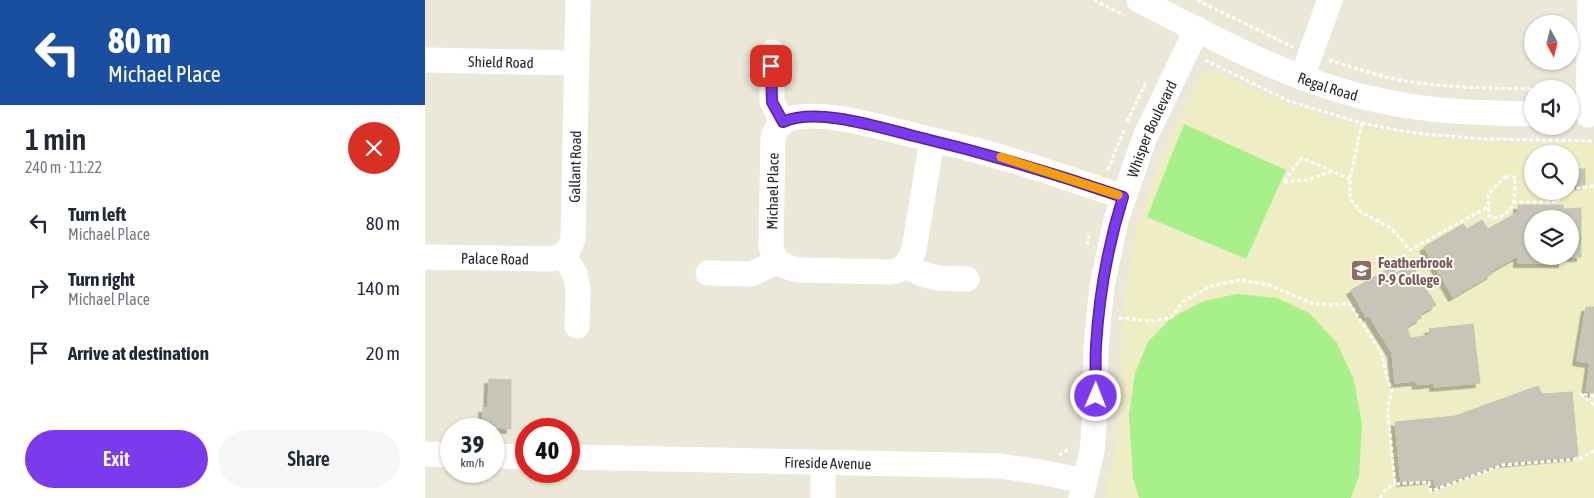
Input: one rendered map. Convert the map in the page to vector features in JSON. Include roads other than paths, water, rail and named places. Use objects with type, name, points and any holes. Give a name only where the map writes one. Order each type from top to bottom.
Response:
[{"type":"street","name":"Gallant Road","points":[[563,255],[571,246],[573,238],[578,0]]},
{"type":"street","name":"Regal Road","points":[[1139,0],[1197,30],[1302,78],[1346,92],[1408,106],[1465,113],[1524,114]]},
{"type":"street","points":[[1302,78],[1330,0]]},
{"type":"street","points":[[1584,115],[1590,0]]},
{"type":"street","name":"Whisper Boulevard","points":[[1083,490],[1093,451],[1096,348],[1102,286],[1110,245],[1123,197],[1145,136],[1197,30]]},
{"type":"street","points":[[771,52],[772,102],[783,122],[791,118],[802,117],[836,119],[932,140],[1008,159],[1123,197]]},
{"type":"street","name":"Shield Road","points":[[425,60],[577,63]]},
{"type":"street","name":"Michael Place","points":[[777,262],[771,252],[773,144],[774,133],[783,122]]},
{"type":"street","points":[[708,273],[751,274],[777,262],[791,269],[801,270],[890,272],[901,269],[906,266],[913,250],[932,140]]},
{"type":"street","points":[[563,255],[575,274],[578,289],[577,326]]},
{"type":"street","name":"Palace Road","points":[[425,257],[539,259],[557,258],[563,255]]},
{"type":"street","points":[[906,266],[919,274],[932,278],[967,279]]},
{"type":"street","points":[[425,454],[440,455]]},
{"type":"street","name":"Fireside Avenue","points":[[580,458],[1000,466],[1040,472],[1083,490]]},
{"type":"street","points":[[823,463],[823,498]]},
{"type":"place","name":"Featherbrook P-9 College","points":[[1362,271]]}]
